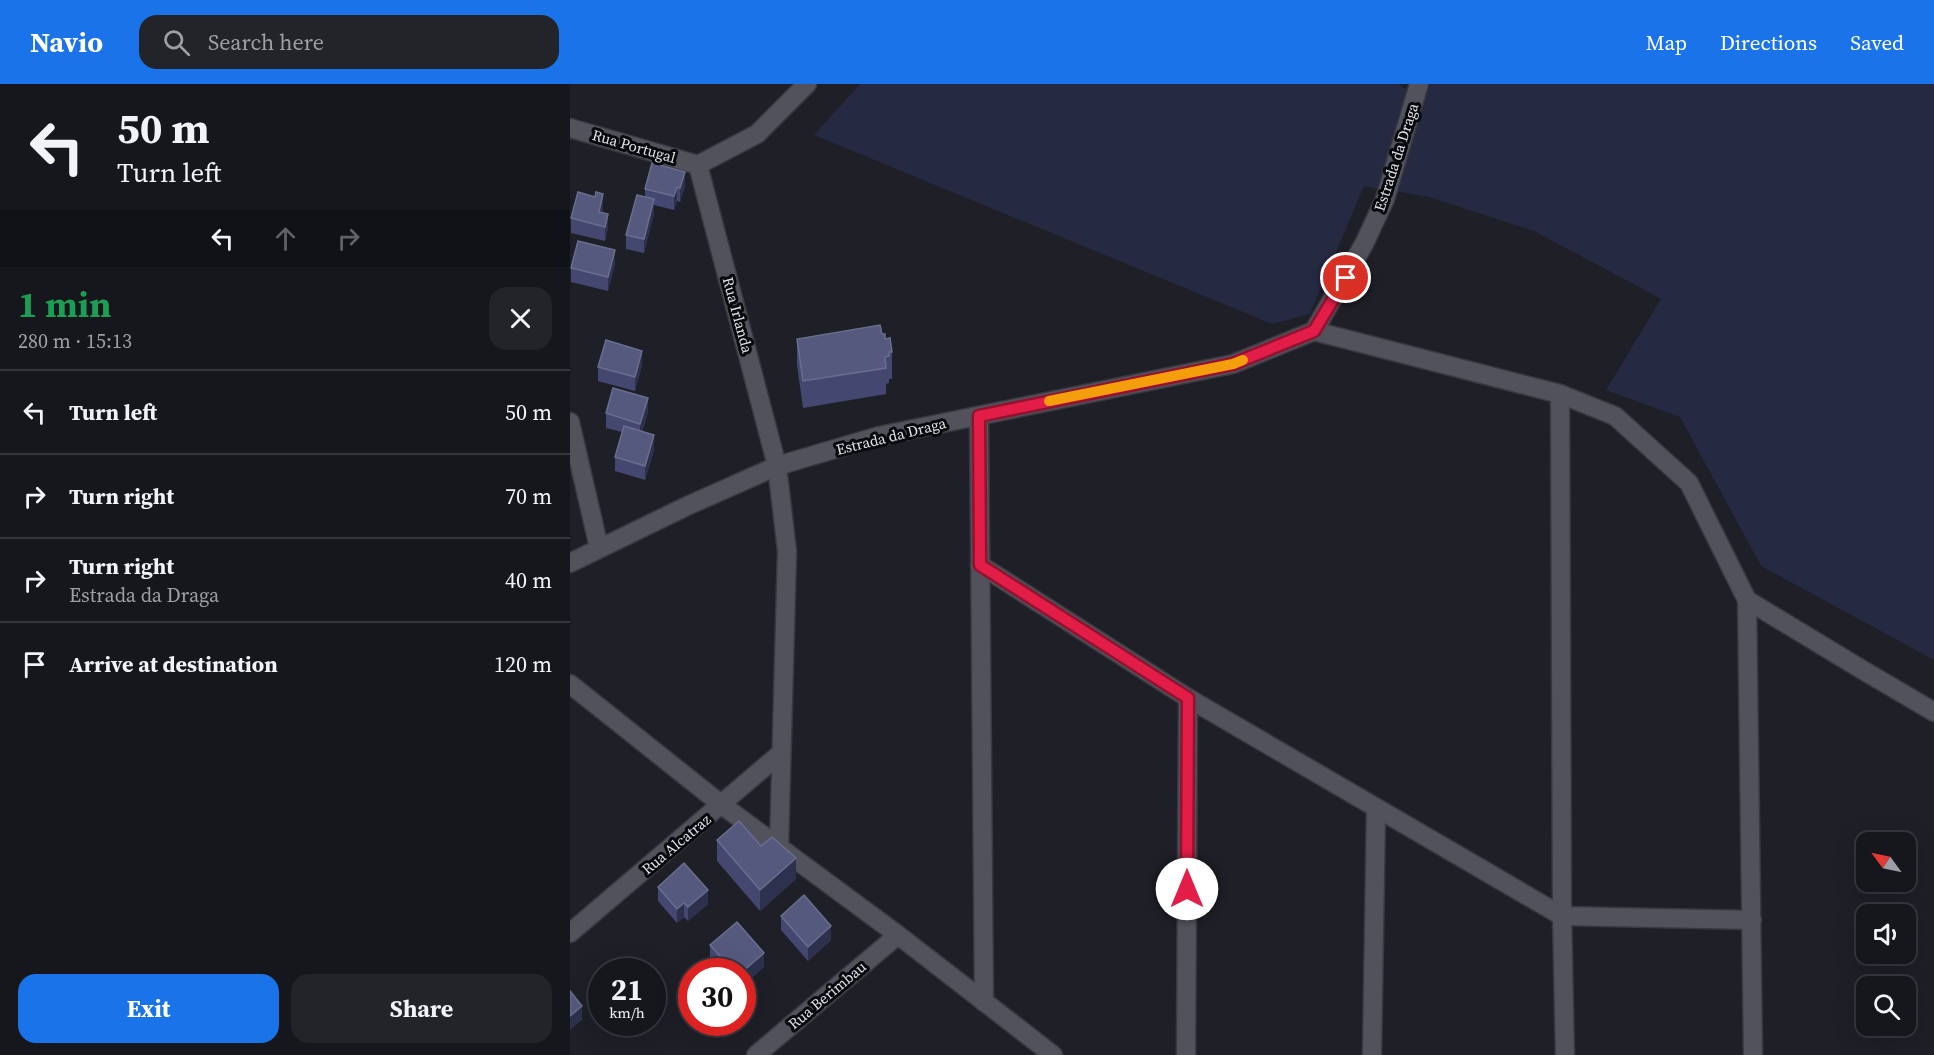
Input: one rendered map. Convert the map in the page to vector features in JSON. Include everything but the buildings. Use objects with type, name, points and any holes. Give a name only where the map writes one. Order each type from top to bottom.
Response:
[{"type":"street","points":[[698,165],[758,134],[807,84]]},
{"type":"street","name":"Estrada da Draga","points":[[570,563],[777,466],[879,436],[1233,364],[1314,331],[1337,294],[1385,199],[1419,84]]},
{"type":"street","name":"Rua Portugal","points":[[570,128],[698,165]]},
{"type":"street","name":"Rua Irlanda","points":[[698,165],[777,466],[787,551],[779,847]]},
{"type":"street","points":[[1314,331],[1560,394],[1615,416],[1689,483],[1747,600],[1753,1055]]},
{"type":"street","points":[[1560,394],[1562,916],[1565,1055]]},
{"type":"street","points":[[979,416],[984,1002]]},
{"type":"street","points":[[570,422],[599,548]]},
{"type":"street","points":[[980,565],[1188,698],[1562,916],[1752,920]]},
{"type":"street","points":[[1747,600],[1934,712]]},
{"type":"street","points":[[570,684],[722,806],[898,935],[1049,1054]]},
{"type":"street","points":[[1186,1055],[1188,698]]},
{"type":"street","name":"Rua Alcatraz","points":[[570,933],[722,806],[781,753]]},
{"type":"street","points":[[1372,1055],[1376,809]]},
{"type":"street","name":"Rua Berimbau","points":[[756,1055],[898,935]]},
{"type":"shaded area","points":[[860,84],[1398,84],[1424,100],[1431,84],[1934,84],[1934,660],[1761,566],[1680,417],[1606,390],[1661,299],[1534,231],[1429,197],[1364,186],[1310,314],[1272,324],[814,135]]},
{"type":"slow traffic","points":[[1049,401],[1233,364],[1243,360]]},
{"type":"route","points":[[1187,889],[1188,698],[980,565],[979,416],[1233,364],[1314,331],[1346,278]]}]
